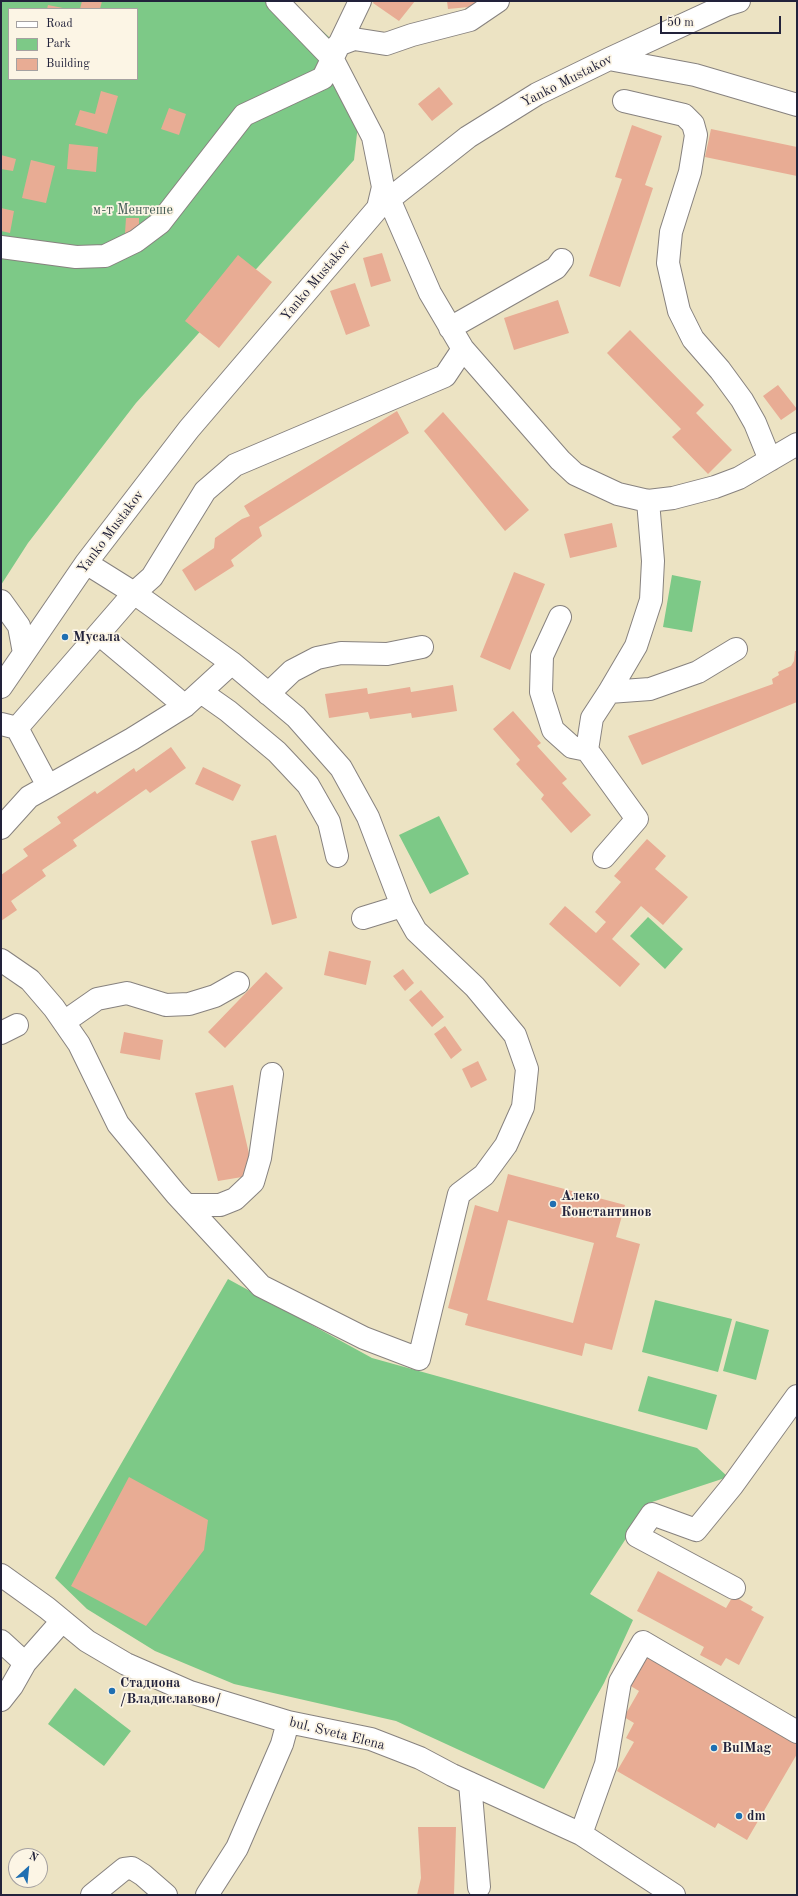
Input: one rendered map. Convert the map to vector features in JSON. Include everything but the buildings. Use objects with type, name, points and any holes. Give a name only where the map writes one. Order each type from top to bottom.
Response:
[{"type":"street","points":[[277,1],[335,51],[373,137],[383,187],[384,203],[430,293],[463,349],[560,460],[575,474],[618,494],[648,501],[673,498],[715,487],[739,478],[797,444]]},
{"type":"street","points":[[1,247],[76,257],[105,256],[136,241],[160,223],[244,115],[322,78],[360,1]]},
{"type":"street","points":[[335,51],[354,39],[386,44],[412,34],[470,20],[498,1]]},
{"type":"street","name":"Yanko Mustakov","points":[[1,687],[86,563],[189,430],[384,203],[468,137],[537,94],[609,58],[729,2]]},
{"type":"street","points":[[609,58],[695,75],[797,104]]},
{"type":"street","points":[[624,101],[684,115],[693,124],[696,135],[690,172],[671,232],[668,263],[679,311],[693,339],[720,370],[742,400],[755,423],[770,460]]},
{"type":"street","points":[[450,328],[556,268],[562,260]]},
{"type":"street","points":[[48,786],[9,726],[99,634],[134,594],[152,577],[205,491],[235,465],[445,376],[463,349]]},
{"type":"street","points":[[587,750],[592,718],[636,646],[651,600],[653,561],[648,501]]},
{"type":"street","points":[[1,960],[30,980],[54,1008],[79,1044],[118,1124],[186,1205],[261,1286],[364,1338],[418,1359],[459,1194],[484,1175],[506,1145],[523,1107],[527,1069],[515,1035],[475,987],[416,931],[402,906],[368,816],[341,768],[296,717],[232,663],[134,594],[86,563]]},
{"type":"street","points":[[1,601],[19,626],[24,653]]},
{"type":"street","points":[[560,617],[542,656],[541,692],[553,730],[572,747],[587,750],[637,819],[604,857]]},
{"type":"street","points":[[99,634],[184,706]]},
{"type":"street","points":[[268,694],[292,671],[316,658],[342,653],[387,654],[422,647]]},
{"type":"street","points":[[609,692],[650,689],[698,672],[736,649]]},
{"type":"street","points":[[1,828],[29,797],[132,739],[184,706],[202,692],[232,663]]},
{"type":"street","points":[[202,692],[228,711],[277,752],[308,785],[329,822],[336,856]]},
{"type":"street","points":[[363,918],[402,906]]},
{"type":"street","points":[[64,1022],[97,999],[127,993],[166,1005],[189,1004],[215,996],[238,983]]},
{"type":"street","points":[[186,1205],[220,1205],[235,1199],[253,1182],[260,1158],[272,1074]]},
{"type":"street","points":[[734,1588],[637,1536],[652,1514],[696,1530],[732,1486],[797,1396]]},
{"type":"street","name":"bul. Sveta Elena","points":[[1,1575],[88,1641],[126,1664],[190,1692],[288,1722],[371,1740],[420,1758],[470,1783],[581,1834],[671,1894]]},
{"type":"street","points":[[1,1700],[12,1686],[25,1663],[62,1621]]},
{"type":"street","points":[[1,1641],[25,1663]]},
{"type":"street","points":[[581,1834],[606,1764],[620,1682],[643,1642],[797,1732]]},
{"type":"street","points":[[206,1895],[237,1848],[282,1744],[288,1722]]},
{"type":"street","points":[[470,1783],[479,1887]]},
{"type":"street","points":[[92,1895],[124,1869],[132,1868],[143,1875],[166,1895]]},
{"type":"green space","name":"м-т Ментeше","points":[[1,1],[290,1],[329,37],[359,116],[354,160],[136,403],[28,543],[1,585]]},
{"type":"green space","points":[[672,575],[701,581],[692,632],[663,627]]},
{"type":"green space","points":[[439,816],[469,874],[430,894],[399,835]]},
{"type":"green space","points":[[648,917],[683,949],[665,969],[630,936]]},
{"type":"green space","points":[[228,1279],[372,1358],[697,1448],[728,1477],[649,1503],[590,1594],[633,1620],[604,1683],[544,1789],[396,1721],[234,1684],[155,1651],[87,1609],[55,1578]]},
{"type":"green space","points":[[655,1300],[732,1319],[718,1372],[642,1352]]},
{"type":"green space","points":[[736,1321],[769,1330],[756,1380],[723,1371]]},
{"type":"green space","points":[[648,1376],[717,1395],[707,1430],[638,1411]]},
{"type":"green space","points":[[75,1688],[131,1731],[104,1766],[48,1724]]},
{"type":"place","name":"Мусала","points":[[65,637]]},
{"type":"place","name":"Алеко Константинов","points":[[553,1204]]},
{"type":"place","name":"Стадиона /Владиславово/","points":[[112,1691]]},
{"type":"place","name":"BulMag","points":[[714,1748]]},
{"type":"place","name":"dm","points":[[739,1816]]}]
